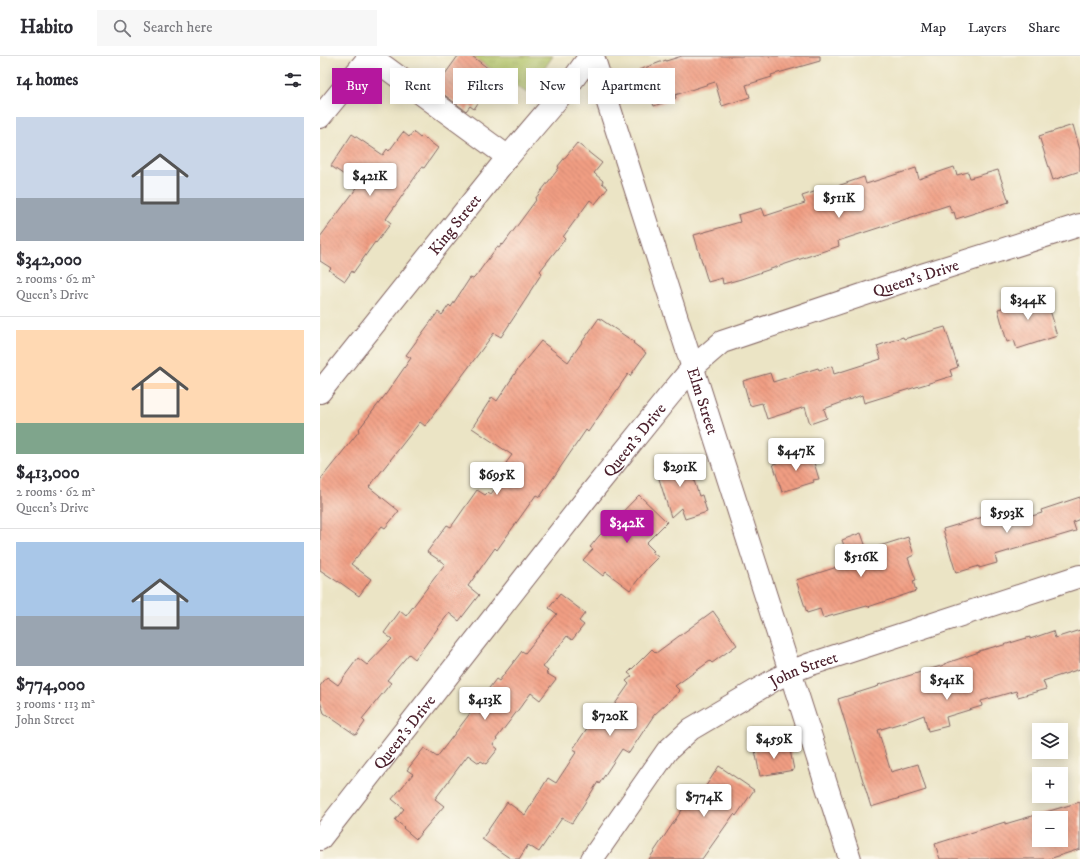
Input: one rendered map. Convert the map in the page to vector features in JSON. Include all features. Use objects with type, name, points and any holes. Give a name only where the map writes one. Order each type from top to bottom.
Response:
[{"type":"street","points":[[320,117],[370,56],[508,158]]},
{"type":"street","name":"King Street","points":[[320,392],[508,158],[566,89],[590,56]]},
{"type":"street","name":"Elm Street","points":[[593,56],[850,859]]},
{"type":"street","name":"Queen's Drive","points":[[320,839],[582,505],[693,367],[714,348],[722,342],[922,275],[1080,225]]},
{"type":"street","name":"John Street","points":[[592,859],[667,751],[691,729],[774,680],[790,672],[834,656],[1080,576]]},
{"type":"green space","points":[[472,56],[553,56],[545,68],[526,68],[526,92],[518,87],[518,68],[490,68]]},
{"type":"building","points":[[458,56],[472,56],[488,68],[453,68],[453,101],[445,95],[445,74]]},
{"type":"building","points":[[682,56],[820,56],[820,61],[771,75],[772,77],[746,85],[750,97],[722,106],[715,82],[675,95],[675,68],[644,68]]},
{"type":"building","points":[[457,104],[477,104],[474,109],[470,106],[466,111]]},
{"type":"building","points":[[1073,125],[1080,150],[1080,171],[1053,180],[1039,136]]},
{"type":"building","points":[[403,132],[409,137],[413,132],[420,138],[422,136],[438,148],[424,168],[422,167],[386,219],[391,223],[376,243],[375,242],[353,273],[352,271],[345,281],[329,270],[331,268],[320,261],[320,237],[359,185],[331,166],[352,134],[383,155],[387,149],[389,151]]},
{"type":"building","points":[[577,143],[602,163],[594,173],[608,188],[595,204],[590,200],[563,237],[565,239],[540,271],[542,273],[501,337],[494,333],[425,426],[420,422],[369,487],[399,511],[385,528],[382,526],[351,564],[371,579],[359,596],[320,570],[320,480],[360,430],[359,429],[386,394],[411,358],[406,355],[438,312],[442,315],[449,305],[451,307],[470,278],[473,279],[475,277],[497,247],[499,248],[502,244],[503,245],[559,168],[558,166]]},
{"type":"building","points":[[954,167],[957,175],[968,172],[970,178],[998,170],[1009,202],[956,219],[954,212],[952,213],[949,205],[838,241],[839,246],[741,279],[723,284],[722,278],[708,282],[694,235],[740,222],[738,215],[762,208],[765,216],[805,203],[802,196],[823,189],[823,191],[864,177],[866,184],[916,168],[919,179]]},
{"type":"building","points":[[1044,291],[1057,336],[1017,349],[1014,340],[1007,342],[998,309],[1011,306],[1010,303]]},
{"type":"building","points":[[599,318],[634,342],[633,343],[646,353],[630,376],[628,374],[588,432],[586,430],[540,497],[536,495],[497,550],[495,548],[468,586],[479,595],[459,621],[449,613],[415,659],[409,654],[387,680],[391,683],[362,719],[365,722],[356,735],[324,713],[320,701],[320,686],[327,677],[338,685],[358,658],[367,665],[392,639],[384,633],[400,611],[406,616],[445,564],[427,552],[447,525],[451,527],[477,490],[485,495],[488,492],[491,494],[511,467],[506,463],[512,455],[472,428],[492,397],[497,401],[518,369],[541,341],[568,362]]},
{"type":"building","points":[[945,327],[958,367],[950,370],[952,376],[864,403],[862,395],[824,409],[827,418],[810,424],[805,407],[767,419],[762,403],[750,406],[743,381],[770,373],[773,382],[818,368],[819,370],[832,366],[834,374],[881,359],[877,346],[903,337],[904,339]]},
{"type":"building","points":[[811,453],[819,479],[782,492],[773,464]]},
{"type":"building","points":[[686,456],[699,496],[702,495],[707,512],[685,519],[681,508],[671,517],[655,466]]},
{"type":"building","points":[[639,495],[667,522],[646,543],[654,551],[652,552],[658,557],[630,590],[606,572],[603,576],[583,560],[593,549],[590,547],[599,536]]},
{"type":"building","points":[[1080,497],[1080,519],[1073,522],[1076,531],[995,555],[997,563],[979,568],[979,566],[956,573],[943,529],[1006,512],[1009,523],[1042,513],[1041,510]]},
{"type":"building","points":[[861,533],[867,550],[908,537],[914,555],[908,558],[916,580],[913,581],[916,591],[868,607],[867,606],[823,618],[820,609],[807,613],[796,580],[850,563],[842,540]]},
{"type":"building","points":[[560,594],[585,613],[579,621],[584,625],[572,640],[567,636],[543,667],[548,671],[546,673],[556,679],[540,700],[531,693],[496,739],[493,745],[498,749],[486,764],[481,761],[479,763],[468,755],[435,799],[444,806],[416,839],[395,820],[404,809],[392,799],[413,774],[407,770],[424,748],[437,757],[496,679],[499,681],[522,651],[525,653],[557,614],[549,608]]},
{"type":"building","points":[[713,611],[737,645],[712,663],[710,661],[675,686],[680,691],[654,715],[629,753],[622,749],[599,784],[598,782],[572,823],[562,818],[539,852],[528,845],[519,859],[511,859],[482,839],[507,802],[525,815],[548,778],[556,783],[577,751],[573,749],[600,709],[608,714],[629,684],[626,681],[632,676],[628,673],[652,649],[656,653]]},
{"type":"building","points":[[1080,630],[1080,669],[1043,681],[1046,689],[1018,697],[1016,691],[981,701],[982,706],[946,717],[948,726],[928,731],[924,715],[878,730],[891,772],[918,764],[926,790],[871,807],[838,699],[944,665],[979,651],[1030,637],[1030,639],[1053,631],[1055,638]]},
{"type":"building","points":[[789,745],[794,770],[760,776],[755,750]]},
{"type":"building","points":[[719,766],[754,790],[736,816],[734,814],[702,859],[649,859],[684,807],[685,808],[692,798],[696,801]]},
{"type":"building","points":[[1080,802],[1080,849],[1049,859],[940,859],[935,844],[1005,822],[1005,824],[1032,816],[1032,847],[1068,847],[1068,811],[1049,811]]}]
